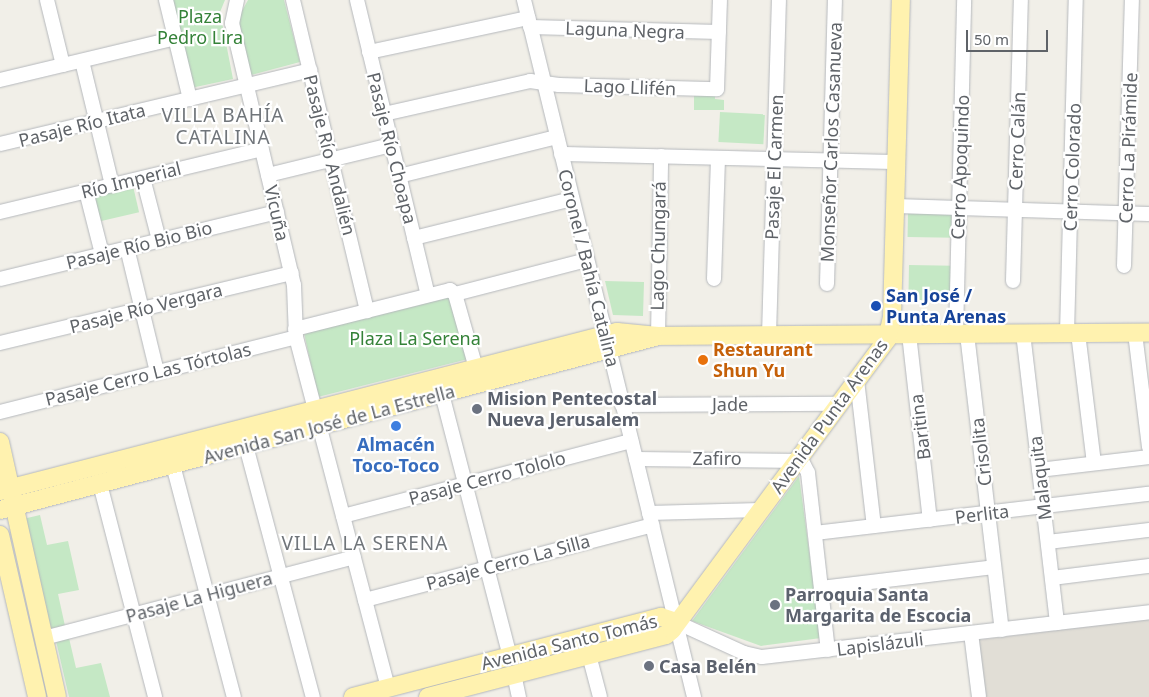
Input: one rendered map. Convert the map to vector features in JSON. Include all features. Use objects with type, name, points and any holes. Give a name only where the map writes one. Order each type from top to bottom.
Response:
[{"type":"main road","name":"Avenida Punta Arenas","points":[[676,622],[890,334],[901,0]]},
{"type":"main road","name":"Avenida San José de La Estrella","points":[[5,490],[318,418],[442,394],[607,343],[626,330],[658,336],[1142,333]]},
{"type":"main road","name":"Avenida San José de La Estrella","points":[[7,508],[246,446],[318,418],[476,368],[607,343]]},
{"type":"main road","points":[[0,442],[7,508],[44,638],[57,697]]},
{"type":"main road","points":[[0,534],[36,697]]},
{"type":"main road","name":"Avenida Santo Tomás","points":[[353,697],[371,695],[388,688],[661,617],[676,622],[666,635],[435,696]]},
{"type":"street","points":[[47,0],[63,65]]},
{"type":"street","points":[[166,0],[190,99]]},
{"type":"street","name":"Vicuña","points":[[237,0],[232,23],[292,273],[296,333],[388,688]]},
{"type":"street","name":"Pasaje Río Andalién","points":[[293,0],[368,311]]},
{"type":"street","name":"Pasaje Río Choapa","points":[[356,0],[428,295]]},
{"type":"street","name":"Coronel / Bahía Catalina","points":[[524,0],[694,697]]},
{"type":"street","points":[[719,32],[720,0]]},
{"type":"street","name":"Pasaje El Carmen","points":[[768,335],[779,0]]},
{"type":"street","name":"Monseñor Carlos Casanueva","points":[[827,284],[835,0]]},
{"type":"street","name":"Cerro Apoquindo","points":[[961,334],[959,208],[964,0]]},
{"type":"street","name":"Cerro Calán","points":[[1013,281],[1020,0]]},
{"type":"street","name":"Cerro Colorado","points":[[1076,0],[1070,212],[1073,333],[1094,463]]},
{"type":"street","name":"Cerro La Pirámide","points":[[1124,266],[1132,0]]},
{"type":"street","points":[[369,52],[529,22]]},
{"type":"street","name":"Laguna Negra","points":[[529,22],[719,32]]},
{"type":"street","name":"Lago Llifén","points":[[384,114],[530,81],[717,90],[719,32]]},
{"type":"street","points":[[1,77],[82,61],[176,38]]},
{"type":"street","points":[[82,61],[112,185]]},
{"type":"street","name":"Pasaje Río Itata","points":[[0,144],[310,70]]},
{"type":"street","points":[[399,176],[557,137]]},
{"type":"street","points":[[268,175],[392,145]]},
{"type":"street","name":"Río Imperial","points":[[0,212],[262,149]]},
{"type":"street","points":[[561,154],[896,162]]},
{"type":"street","name":"Lago Chungará","points":[[658,336],[661,156]]},
{"type":"street","points":[[714,279],[718,158]]},
{"type":"street","points":[[143,178],[159,240]]},
{"type":"street","points":[[86,191],[102,254]]},
{"type":"street","points":[[414,238],[572,199]]},
{"type":"street","points":[[895,206],[1149,214]]},
{"type":"street","name":"Pasaje Río Bio Bio","points":[[0,279],[277,212]]},
{"type":"street","points":[[127,248],[157,372]]},
{"type":"street","name":"Pasaje Cerro Las Tórtolas","points":[[0,412],[157,372],[428,295],[454,292],[586,260]]},
{"type":"street","name":"Pasaje Río Vergara","points":[[0,344],[292,273]]},
{"type":"street","points":[[454,292],[476,368]]},
{"type":"street","name":"Malaquita","points":[[1023,333],[1057,623]]},
{"type":"street","points":[[1142,333],[1149,447]]},
{"type":"street","name":"Baritina","points":[[909,334],[930,520]]},
{"type":"street","name":"Crisolita","points":[[961,334],[988,513],[1002,630]]},
{"type":"street","points":[[857,380],[874,526]]},
{"type":"street","points":[[442,394],[510,656]]},
{"type":"street","name":"Jade","points":[[622,405],[838,404]]},
{"type":"street","name":"Pasaje Cerro Tololo","points":[[343,516],[631,440]]},
{"type":"street","points":[[246,446],[313,697]]},
{"type":"street","points":[[1039,470],[1149,457]]},
{"type":"street","name":"Zafiro","points":[[636,459],[798,459]]},
{"type":"street","points":[[798,459],[808,468],[828,650]]},
{"type":"street","points":[[173,465],[234,697]]},
{"type":"street","points":[[100,484],[155,697]]},
{"type":"street","name":"Perlita","points":[[815,533],[1149,494]]},
{"type":"street","name":"Pasaje Cerro La Silla","points":[[365,600],[487,568],[651,519],[760,510]]},
{"type":"street","points":[[1048,542],[1149,530]]},
{"type":"street","name":"Pasaje La Higuera","points":[[44,638],[354,557]]},
{"type":"street","points":[[1052,578],[1149,566]]},
{"type":"street","points":[[821,588],[994,567]]},
{"type":"street","name":"Lapislázuli","points":[[676,622],[756,656],[828,650],[1149,612]]},
{"type":"street","points":[[971,633],[979,697]]},
{"type":"street","points":[[589,654],[600,697]]},
{"type":"street","points":[[514,674],[519,697]]},
{"type":"shaded area","points":[[1149,619],[1149,697],[986,697],[978,640]]},
{"type":"green space","name":"Plaza Pedro Lira","points":[[170,0],[225,0],[220,12],[233,79],[191,88]]},
{"type":"green space","points":[[248,0],[284,0],[300,62],[251,75],[238,18]]},
{"type":"green space","points":[[694,92],[715,92],[715,99],[724,100],[724,110],[694,110]]},
{"type":"green space","points":[[720,112],[765,114],[763,144],[718,142]]},
{"type":"green space","points":[[133,186],[139,212],[99,222],[93,195]]},
{"type":"green space","points":[[908,211],[954,212],[954,238],[908,237]]},
{"type":"green space","points":[[909,265],[953,266],[952,301],[908,300]]},
{"type":"green space","points":[[605,281],[644,282],[643,316],[613,315]]},
{"type":"green space","name":"Plaza La Serena","points":[[447,296],[450,297],[468,359],[318,397],[304,333]]},
{"type":"green space","points":[[799,476],[821,638],[761,646],[692,621]]},
{"type":"green space","points":[[40,515],[47,545],[68,541],[79,590],[58,594],[65,626],[49,629],[23,519]]},
{"type":"green space","points":[[69,638],[76,668],[101,663],[110,697],[69,697],[56,641]]},
{"type":"place","name":"San José / Punta Arenas","points":[[876,306]]},
{"type":"place","name":"Restaurant Shun Yu","points":[[703,360]]},
{"type":"place","name":"Mision Pentecostal Nueva Jerusalem","points":[[477,409]]},
{"type":"place","name":"Almacén Toco-Toco","points":[[396,426]]},
{"type":"place","name":"Parroquia Santa Margarita de Escocia","points":[[775,605]]},
{"type":"place","name":"Casa Belén","points":[[649,666]]},
{"type":"district","name":"VILLA BAHÍA CATALINA","points":[[223,127]]},
{"type":"district","name":"VILLA LA SERENA","points":[[365,544]]}]
